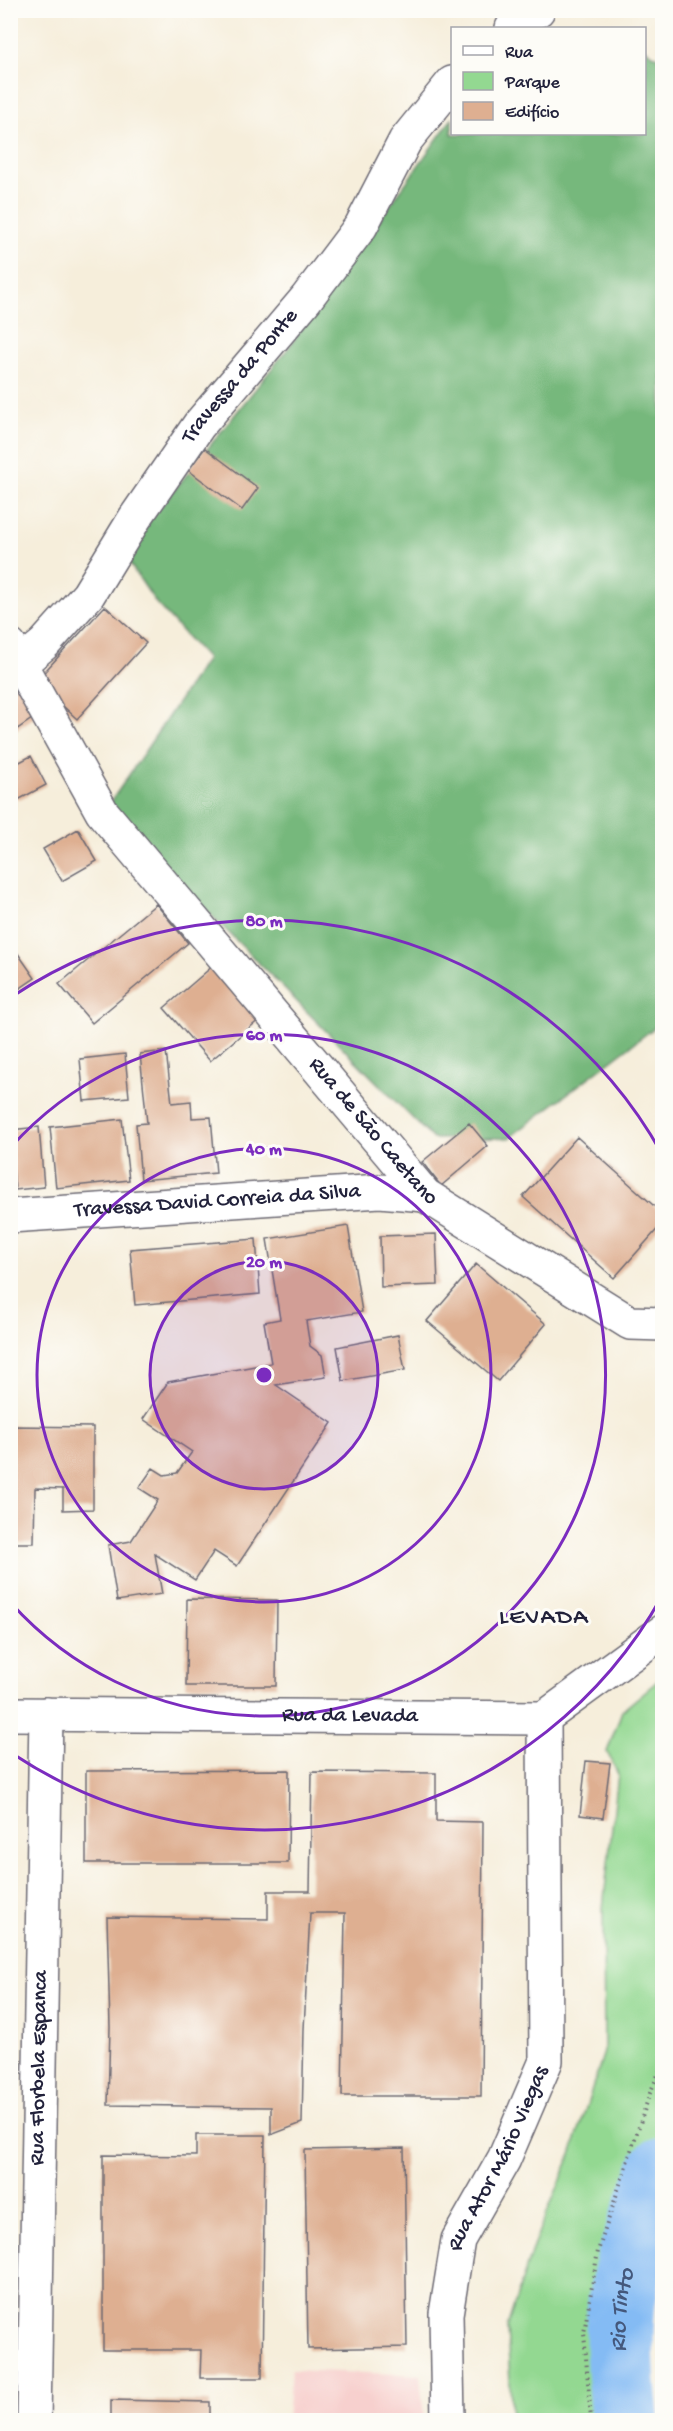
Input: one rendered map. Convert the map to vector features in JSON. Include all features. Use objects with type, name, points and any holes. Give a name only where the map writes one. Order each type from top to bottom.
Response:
[{"type":"street","points":[[513,27],[538,10]]},
{"type":"street","name":"Travessa da Ponte","points":[[15,655],[44,644],[88,595],[135,518],[199,425],[306,299],[361,226],[405,141],[451,85]]},
{"type":"street","name":"Rua de São Caetano","points":[[15,655],[102,812],[425,1195],[630,1323],[663,1324]]},
{"type":"street","name":"Travessa David Correia da Silva","points":[[10,1216],[380,1191],[425,1195]]},
{"type":"street","points":[[544,1718],[663,1632]]},
{"type":"street","name":"Rua da Levada","points":[[10,1714],[544,1718]]},
{"type":"street","name":"Rua Florbela Espanca","points":[[33,2421],[46,1714]]},
{"type":"street","name":"Rua Ator Mário Viegas","points":[[448,2421],[446,2314],[458,2240],[504,2159],[546,2061],[544,1718]]},
{"type":"path","points":[[591,2421],[584,2333],[598,2251],[650,2093],[663,2066]]},
{"type":"shaded area","points":[[291,2370],[420,2375],[424,2420],[287,2420]]},
{"type":"green space","points":[[646,50],[662,60],[662,1022],[509,1138],[433,1139],[106,809],[207,659],[156,603],[123,554],[289,347],[451,119],[451,135],[646,135]]},
{"type":"green space","points":[[662,1677],[662,2245],[658,2259],[648,2373],[653,2420],[512,2420],[507,2327],[535,2241],[570,2158],[604,2052],[603,1908],[618,1774],[607,1752],[622,1711]]},
{"type":"building","points":[[205,448],[258,488],[242,510],[188,470]]},
{"type":"building","points":[[105,606],[146,643],[77,719],[36,681]]},
{"type":"building","points":[[10,674],[39,714],[10,734]]},
{"type":"building","points":[[31,756],[46,785],[18,800],[10,785],[10,767]]},
{"type":"building","points":[[10,791],[16,804],[10,806]]},
{"type":"building","points":[[78,829],[97,861],[62,881],[43,849]]},
{"type":"building","points":[[156,904],[188,943],[92,1023],[59,984]]},
{"type":"building","points":[[10,942],[35,978],[10,995]]},
{"type":"building","points":[[214,965],[260,1019],[210,1061],[164,1008]]},
{"type":"building","points":[[166,1051],[172,1103],[191,1101],[192,1118],[211,1117],[216,1173],[141,1180],[136,1124],[147,1123],[140,1054]]},
{"type":"building","points":[[125,1054],[129,1097],[84,1101],[80,1059]]},
{"type":"building","points":[[122,1119],[129,1180],[56,1188],[50,1127]]},
{"type":"building","points":[[469,1123],[488,1146],[441,1186],[422,1162]]},
{"type":"building","points":[[39,1127],[44,1187],[15,1190],[10,1130]]},
{"type":"building","points":[[577,1137],[662,1213],[662,1224],[614,1278],[523,1197]]},
{"type":"building","points":[[348,1226],[362,1312],[306,1321],[310,1346],[322,1355],[326,1377],[276,1385],[332,1423],[237,1566],[214,1551],[195,1580],[155,1554],[162,1594],[117,1601],[108,1545],[131,1541],[158,1500],[139,1488],[153,1468],[164,1475],[177,1473],[192,1452],[143,1419],[168,1382],[271,1363],[264,1322],[280,1319],[267,1239]]},
{"type":"building","points":[[436,1234],[438,1285],[381,1287],[380,1236]]},
{"type":"building","points":[[256,1239],[260,1294],[135,1305],[130,1249]]},
{"type":"building","points":[[476,1264],[546,1324],[498,1381],[427,1321]]},
{"type":"building","points":[[398,1335],[405,1370],[343,1381],[337,1347]]},
{"type":"building","points":[[10,1426],[93,1427],[93,1509],[63,1510],[63,1489],[35,1488],[34,1543],[10,1543]]},
{"type":"building","points":[[187,1599],[277,1600],[276,1686],[186,1686]]},
{"type":"building","points":[[586,1761],[610,1763],[603,1818],[580,1815]]},
{"type":"building","points":[[289,1770],[288,1863],[86,1863],[86,1771]]},
{"type":"building","points":[[312,1772],[436,1773],[436,1821],[483,1822],[481,2096],[342,2096],[345,1913],[310,1913],[302,2123],[271,2135],[271,2107],[108,2105],[110,2027],[107,1917],[268,1919],[268,1891],[310,1891]]},
{"type":"building","points":[[196,2135],[265,2135],[262,2378],[200,2378],[201,2350],[103,2350],[103,2155],[196,2156]]},
{"type":"building","points":[[404,2148],[407,2347],[308,2349],[305,2150]]},
{"type":"building","points":[[111,2400],[210,2402],[210,2420],[111,2420]]},
{"type":"waterway","name":"Rio Tinto","points":[[625,2420],[620,2344],[622,2300],[634,2251],[662,2171]]},
{"type":"district","name":"LEVADA","points":[[544,1618]]}]
